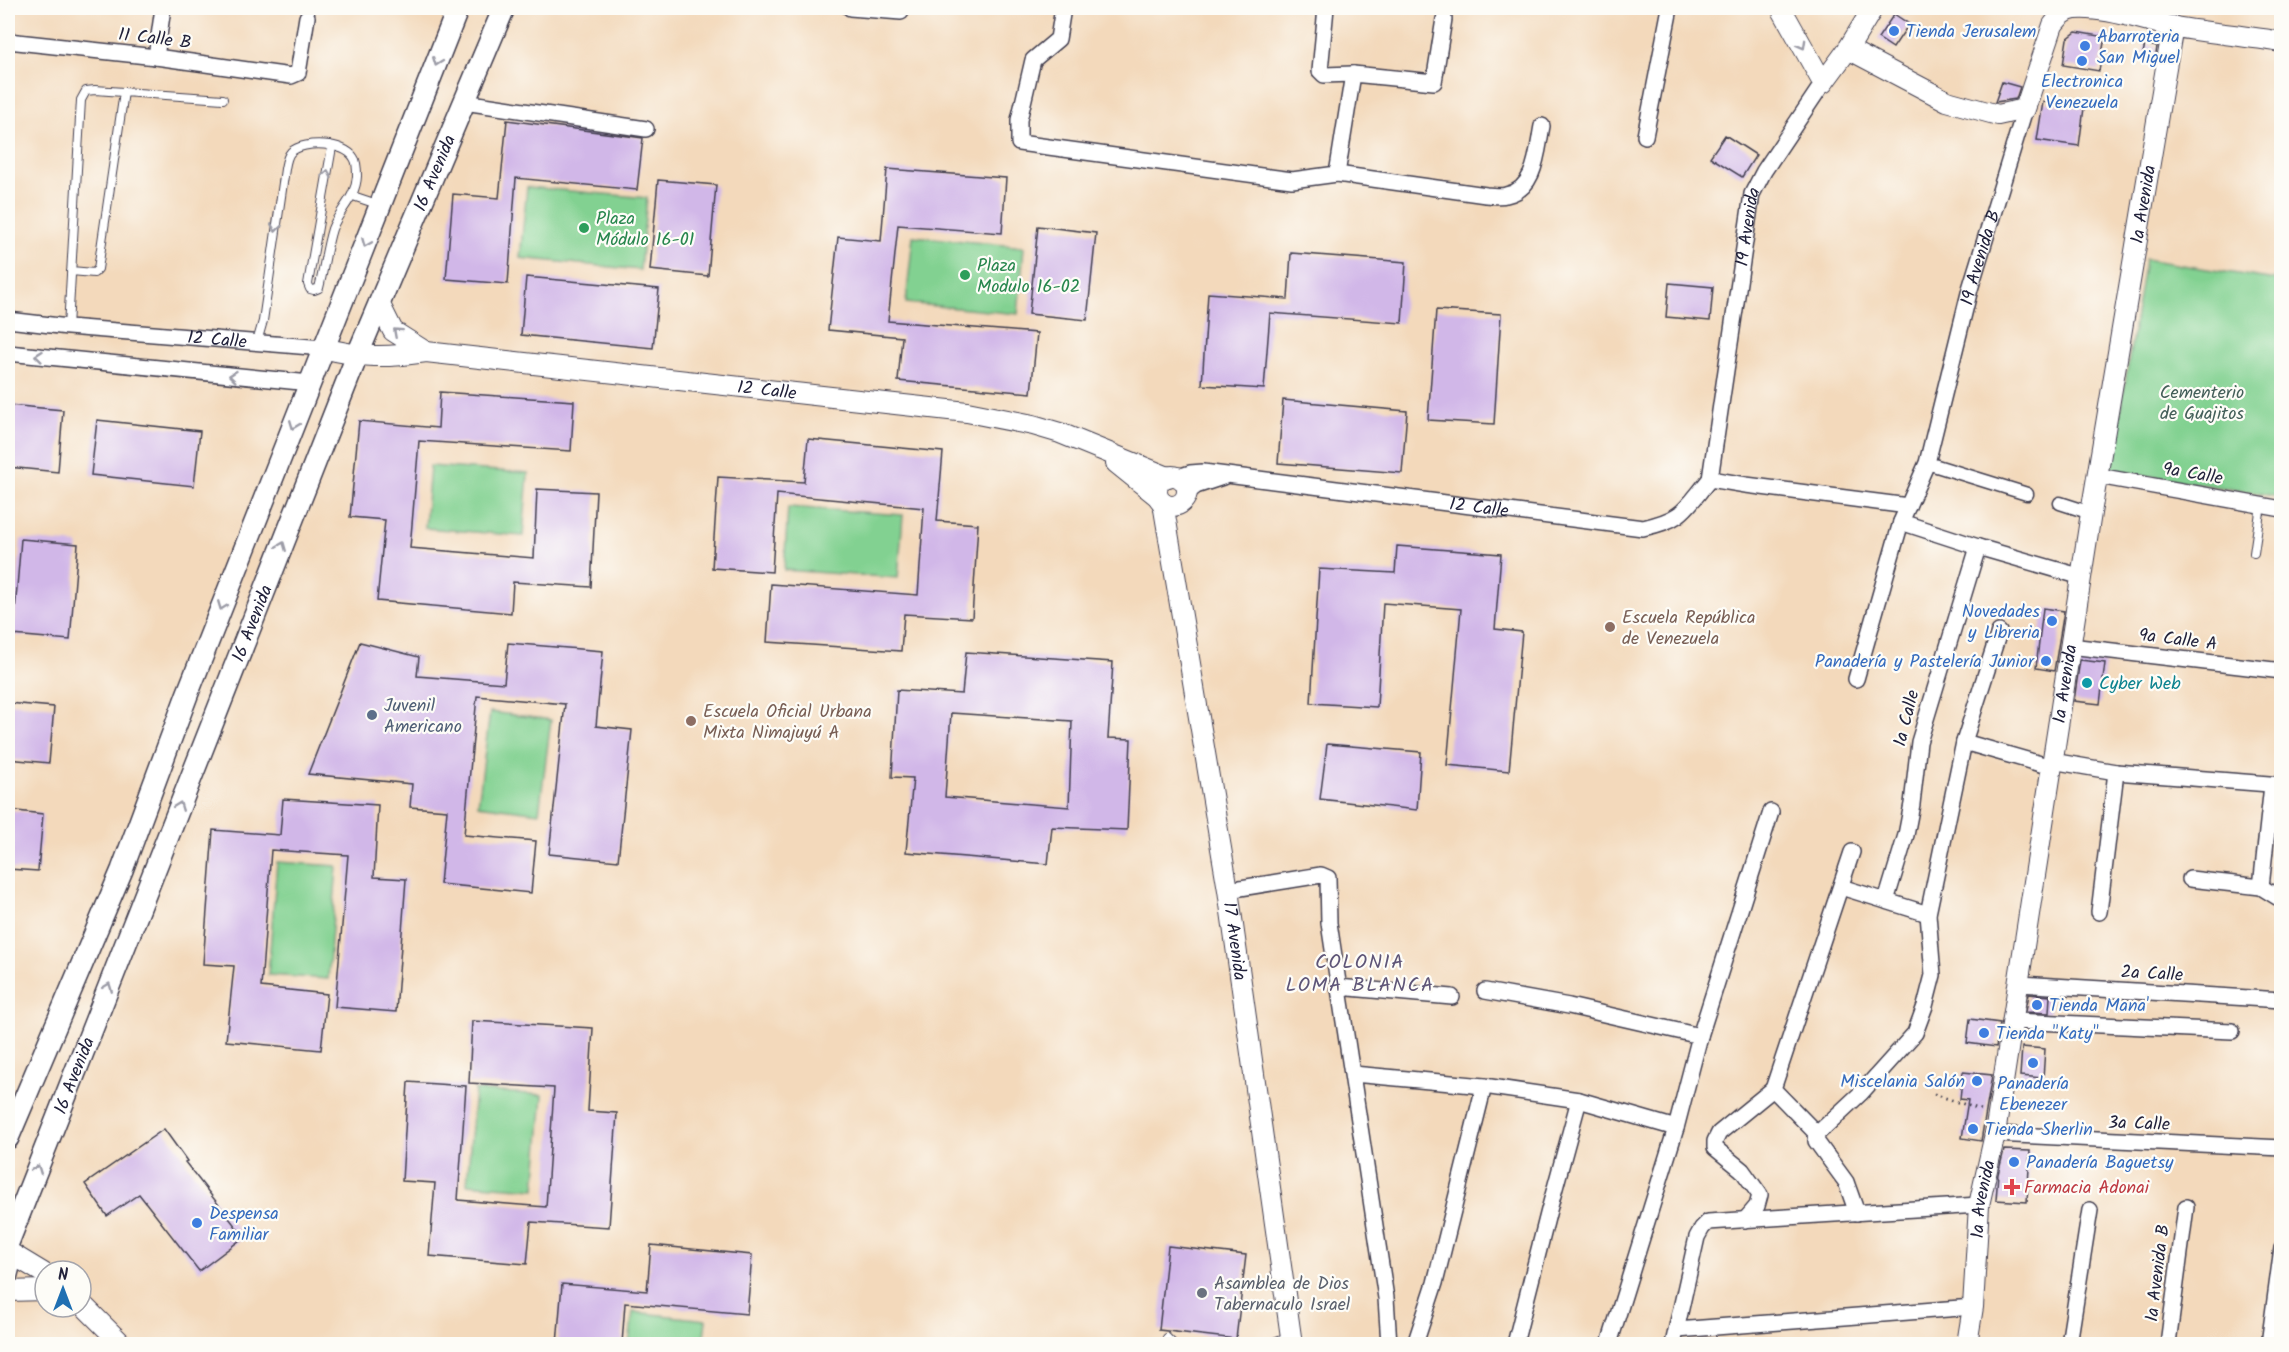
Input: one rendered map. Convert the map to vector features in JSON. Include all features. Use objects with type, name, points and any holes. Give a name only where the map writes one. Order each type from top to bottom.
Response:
[{"type":"main road","name":"16 Avenida","points":[[8,1135],[122,870],[188,694],[458,8]]},
{"type":"main road","name":"16 Avenida","points":[[9,1247],[357,356],[504,8]]},
{"type":"street","points":[[156,57],[163,8]]},
{"type":"street","points":[[850,8],[900,12]]},
{"type":"street","points":[[1063,8],[1058,39],[1033,60],[1019,120],[1018,143],[1292,180],[1337,174],[1486,195],[1507,195],[1523,186],[1533,172],[1542,126]]},
{"type":"street","points":[[1326,8],[1320,71],[1324,75],[1353,74],[1435,81],[1444,19]]},
{"type":"street","points":[[1645,136],[1670,8]]},
{"type":"street","points":[[1781,8],[1823,83]]},
{"type":"street","name":"19 Avenida","points":[[1710,479],[1752,194],[1764,171],[1848,49],[1873,8]]},
{"type":"street","points":[[2068,10],[2141,13],[2173,26],[2282,42]]},
{"type":"street","name":"19 Avenida B","points":[[1856,679],[1901,522],[1927,463],[1970,289],[2025,109],[2053,25],[2068,10]]},
{"type":"street","name":"11 Calle B","points":[[8,41],[156,57],[291,76],[297,73],[307,17]]},
{"type":"street","name":"1a Avenida","points":[[1967,1344],[1973,1307],[1979,1205],[1996,1125],[2091,513],[2173,26]]},
{"type":"street","points":[[1848,49],[1947,101],[1998,115],[2025,109]]},
{"type":"street","points":[[1337,174],[1353,74]]},
{"type":"street","points":[[464,102],[646,129]]},
{"type":"street","name":"12 Calle","points":[[379,303],[393,331],[426,352]]},
{"type":"street","name":"12 Calle","points":[[8,320],[323,348],[357,356],[393,357],[426,352],[967,412],[1033,425],[1060,433],[1103,451],[1172,492],[1229,476],[1643,528],[1666,523],[1679,516],[1710,479]]},
{"type":"street","name":"12 Calle","points":[[8,353],[310,383]]},
{"type":"street","points":[[1927,463],[2027,494]]},
{"type":"street","name":"9a Calle","points":[[2098,476],[2282,509]]},
{"type":"street","points":[[1710,479],[1908,506]]},
{"type":"street","name":"17 Avenida","points":[[1172,492],[1170,540],[1228,890],[1291,1340]]},
{"type":"street","points":[[2060,503],[2091,513]]},
{"type":"street","points":[[1901,522],[1978,548],[2082,577]]},
{"type":"street","name":"1a Calle","points":[[1886,901],[1906,835],[1919,742],[1930,699],[1978,548]]},
{"type":"street","points":[[1857,1213],[1846,1182],[1826,1158],[1816,1141],[1817,1134],[1861,1093],[1915,1033],[1925,1006],[1933,975],[1928,914],[1964,742],[1999,632]]},
{"type":"street","name":"9a Calle A","points":[[2070,646],[2282,671]]},
{"type":"street","points":[[1964,742],[2052,764],[2116,772],[2277,785],[2261,887]]},
{"type":"street","points":[[2098,912],[2116,772]]},
{"type":"street","points":[[1609,1344],[1676,1128],[1700,1036],[1771,812]]},
{"type":"street","points":[[1745,1220],[1756,1206],[1760,1195],[1742,1170],[1714,1148],[1714,1141],[1719,1133],[1773,1089],[1852,852]]},
{"type":"street","points":[[1228,890],[1322,875],[1328,878],[1329,923],[1386,1298],[1389,1344]]},
{"type":"street","points":[[2190,879],[2261,887],[2282,900]]},
{"type":"street","points":[[1841,887],[1928,914]]},
{"type":"street","name":"2a Calle","points":[[2019,984],[2282,1000]]},
{"type":"street","points":[[1338,987],[1452,997]]},
{"type":"street","points":[[1485,991],[1569,1006],[1700,1036]]},
{"type":"street","points":[[2013,1021],[2232,1031]]},
{"type":"street","points":[[1353,1074],[1484,1086],[1579,1100],[1676,1128]]},
{"type":"street","points":[[1415,1344],[1435,1283],[1484,1086]]},
{"type":"street","points":[[1773,1089],[1817,1134]]},
{"type":"street","points":[[1515,1344],[1579,1100]]},
{"type":"street","name":"3a Calle","points":[[1996,1125],[2282,1148]]},
{"type":"street","points":[[1973,1307],[1675,1337],[1697,1237],[1708,1222],[1979,1205]]},
{"type":"street","name":"1a Avenida B","points":[[2168,1344],[2186,1207]]},
{"type":"street","points":[[2069,1344],[2090,1210]]},
{"type":"street","points":[[9,1247],[33,1265]]},
{"type":"street","points":[[8,1282],[12,1272],[9,1247]]},
{"type":"street","points":[[2269,1344],[2282,1248]]},
{"type":"street","points":[[8,1292],[33,1291]]},
{"type":"street","points":[[93,1315],[122,1344]]},
{"type":"lane","points":[[68,327],[81,100],[86,91],[223,99]]},
{"type":"lane","points":[[71,271],[94,273],[98,269],[124,92]]},
{"type":"lane","points":[[257,342],[263,321],[285,169],[289,154],[300,145],[311,144],[332,147],[347,150],[355,159],[357,174],[353,196],[332,229],[319,288],[310,289],[308,284],[332,147]]},
{"type":"lane","points":[[353,196],[381,205]]},
{"type":"lane","points":[[2254,554],[2261,505]]},
{"type":"lane","points":[[1269,1344],[1291,1340]]},
{"type":"path","points":[[1934,1094],[1996,1125]]},
{"type":"green space","name":"Plaza Módulo 16-01","points":[[527,187],[647,198],[640,270],[520,258]]},
{"type":"green space","name":"Plaza Modulo 16-02","points":[[913,236],[1024,247],[1018,314],[906,303]]},
{"type":"green space","name":"Cementerio de Guajitos","points":[[2145,259],[2281,281],[2281,497],[2111,470]]},
{"type":"green space","points":[[430,466],[528,473],[523,536],[425,528]]},
{"type":"green space","points":[[788,507],[903,515],[898,578],[784,570]]},
{"type":"green space","points":[[490,712],[551,720],[539,813],[478,805]]},
{"type":"green space","points":[[277,862],[337,866],[328,979],[268,975]]},
{"type":"green space","points":[[475,1090],[543,1095],[535,1189],[467,1184]]},
{"type":"green space","points":[[633,1312],[706,1320],[703,1344],[629,1344]]},
{"type":"building","name":"Tienda Jerusalem","points":[[1894,14],[1909,24],[1893,48],[1878,38]]},
{"type":"building","name":"Abarroteria San Miguel","points":[[2076,32],[2105,37],[2099,71],[2063,65],[2067,39]]},
{"type":"building","points":[[2145,44],[2157,47],[2155,61],[2142,58]]},
{"type":"building","points":[[2002,82],[2020,87],[2016,99],[1995,102]]},
{"type":"building","points":[[2043,102],[2084,108],[2079,146],[2037,140]]},
{"type":"building","points":[[507,120],[643,138],[637,190],[516,178],[508,284],[446,279],[453,194],[499,198]]},
{"type":"building","points":[[1725,135],[1756,155],[1742,177],[1710,157]]},
{"type":"building","points":[[887,169],[1006,178],[1002,233],[898,225],[888,321],[1037,333],[1031,393],[898,381],[902,337],[828,330],[838,237],[881,241]]},
{"type":"building","points":[[658,180],[716,185],[708,276],[650,270]]},
{"type":"building","points":[[1038,226],[1096,233],[1087,320],[1029,314]]},
{"type":"building","points":[[1291,253],[1406,262],[1402,323],[1270,313],[1264,389],[1202,385],[1208,293],[1288,299]]},
{"type":"building","points":[[526,277],[659,289],[653,348],[521,335]]},
{"type":"building","points":[[1669,283],[1713,287],[1710,321],[1666,317]]},
{"type":"building","points":[[1436,310],[1501,314],[1494,424],[1428,420]]},
{"type":"building","points":[[440,392],[574,401],[571,451],[419,441],[410,548],[534,558],[537,489],[596,492],[591,587],[513,582],[511,613],[377,601],[385,520],[350,517],[359,421],[438,428]]},
{"type":"building","points":[[1283,400],[1407,411],[1402,473],[1278,463]]},
{"type":"building","points":[[8,405],[63,410],[58,472],[8,467]]},
{"type":"building","points":[[97,420],[200,431],[194,486],[91,475]]},
{"type":"building","points":[[808,439],[943,452],[937,521],[978,524],[972,618],[904,614],[901,651],[767,642],[771,584],[918,595],[924,508],[777,494],[772,572],[712,568],[718,477],[804,482]]},
{"type":"building","points":[[21,539],[78,544],[70,640],[13,635]]},
{"type":"building","points":[[1397,546],[1501,554],[1495,629],[1522,632],[1509,771],[1447,765],[1461,609],[1383,603],[1377,707],[1311,703],[1319,569],[1395,573]]},
{"type":"building","points":[[2043,608],[2064,611],[2054,671],[2036,668]]},
{"type":"building","points":[[360,642],[419,657],[417,676],[504,683],[508,643],[603,651],[596,726],[632,730],[618,861],[549,854],[565,704],[477,696],[464,835],[536,841],[531,893],[440,884],[447,810],[410,807],[412,784],[308,774]]},
{"type":"building","points":[[966,652],[1113,662],[1108,738],[1131,739],[1127,830],[1052,827],[1048,864],[906,852],[913,778],[892,777],[897,690],[962,694]],"holes":[[[951,713],[1072,721],[1069,807],[945,797]]]},
{"type":"building","points":[[2080,660],[2105,663],[2100,704],[2074,701]]},
{"type":"building","points":[[8,703],[54,707],[49,763],[8,759]]},
{"type":"building","points":[[1327,744],[1421,752],[1417,810],[1320,799]]},
{"type":"building","points":[[283,799],[378,805],[374,877],[406,879],[396,1012],[335,1007],[348,855],[271,850],[261,987],[327,994],[321,1050],[226,1041],[234,966],[203,964],[213,830],[280,835]]},
{"type":"building","points":[[8,810],[43,814],[38,871],[8,869]]},
{"type":"building","name":"Tienda Mana'","points":[[2029,994],[2050,996],[2049,1013],[2026,1012]]},
{"type":"building","name":"Tienda \"Katy\"","points":[[1970,1019],[2000,1023],[1996,1047],[1967,1043]]},
{"type":"building","points":[[472,1021],[593,1028],[588,1111],[617,1113],[609,1227],[531,1222],[527,1264],[429,1256],[435,1183],[402,1181],[408,1082],[466,1086],[458,1200],[546,1207],[554,1088],[469,1083]]},
{"type":"building","name":"Panadería Ebenezer","points":[[2022,1047],[2045,1049],[2043,1078],[2020,1076]]},
{"type":"building","points":[[1963,1072],[1992,1075],[1981,1141],[1962,1138],[1968,1100],[1960,1099]]},
{"type":"building","points":[[164,1129],[187,1161],[185,1162],[244,1237],[199,1271],[139,1194],[107,1216],[85,1184]]},
{"type":"building","points":[[2004,1150],[2030,1151],[2027,1202],[1996,1200],[1998,1174]]},
{"type":"building","points":[[651,1245],[752,1255],[747,1314],[625,1303],[622,1344],[557,1344],[562,1284],[647,1291]]},
{"type":"building","name":"Asamblea de Dios Tabernaculo Israel","points":[[1168,1246],[1246,1255],[1236,1339],[1159,1330]]},
{"type":"place","name":"Tienda Jerusalem","points":[[1894,31]]},
{"type":"place","name":"Abarroteria San Miguel","points":[[2085,46]]},
{"type":"place","name":"Electronica Venezuela","points":[[2082,61]]},
{"type":"place","name":"Plaza Módulo 16-01","points":[[584,228]]},
{"type":"place","name":"Plaza Modulo 16-02","points":[[965,275]]},
{"type":"place","name":"Novedades y Libreria","points":[[2052,621]]},
{"type":"place","name":"Escuela República de Venezuela","points":[[1610,627]]},
{"type":"place","name":"Panadería y Pastelería Junior","points":[[2046,661]]},
{"type":"place","name":"Cyber Web","points":[[2087,683]]},
{"type":"place","name":"Juvenil Americano","points":[[372,715]]},
{"type":"place","name":"Escuela Oficial Urbana Mixta Nimajuyú A","points":[[691,721]]},
{"type":"place","name":"Tienda Mana'","points":[[2037,1005]]},
{"type":"place","name":"Tienda \"Katy\"","points":[[1984,1033]]},
{"type":"place","name":"Panadería Ebenezer","points":[[2033,1063]]},
{"type":"place","name":"Miscelania Salón","points":[[1977,1081]]},
{"type":"place","name":"Tienda Sherlin","points":[[1973,1129]]},
{"type":"place","name":"Panadería Baguetsy","points":[[2014,1162]]},
{"type":"place","name":"Farmacia Adonai","points":[[2012,1187]]},
{"type":"place","name":"Despensa Familiar","points":[[197,1223]]},
{"type":"place","name":"Asamblea de Dios Tabernaculo Israel","points":[[1202,1293]]},
{"type":"district","name":"COLONIA LOMA BLANCA","points":[[1360,972]]}]
